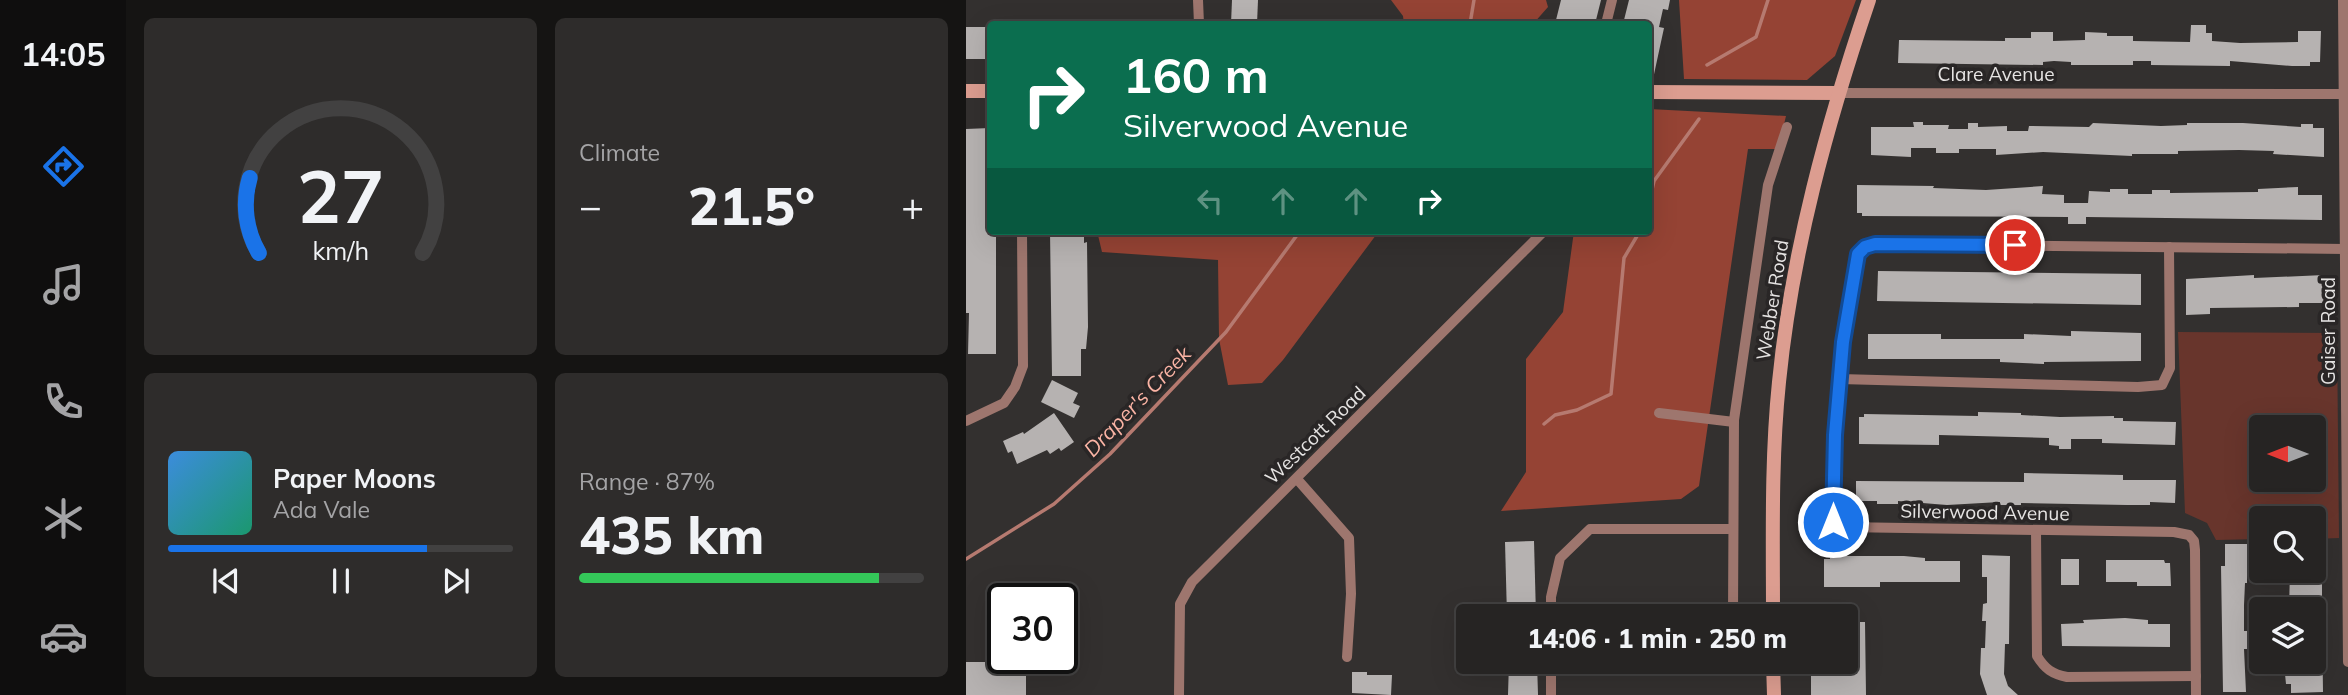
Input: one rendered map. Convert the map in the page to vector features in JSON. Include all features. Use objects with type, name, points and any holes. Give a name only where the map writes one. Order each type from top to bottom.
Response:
[{"type":"main road","name":"Webber Road","points":[[1773,604],[1774,452],[1779,381],[1801,244],[1817,167],[1869,0]]},
{"type":"main road","points":[[966,91],[987,91]]},
{"type":"main road","name":"Clare Avenue","points":[[1652,92],[1838,93]]},
{"type":"main road","points":[[1773,674],[1774,695]]},
{"type":"street","points":[[1198,0],[1199,21]]},
{"type":"street","points":[[1607,21],[1612,0]]},
{"type":"street","name":"Gaiser Road","points":[[2343,0],[2346,94],[2348,662]]},
{"type":"street","name":"Clare Avenue","points":[[1838,93],[2346,94]]},
{"type":"street","points":[[1733,604],[1734,422],[1768,185],[1787,127]]},
{"type":"street","points":[[966,421],[1004,403],[1015,387],[1023,366],[1021,235]]},
{"type":"street","name":"Westcott Road","points":[[1179,695],[1180,604],[1192,582],[1540,235]]},
{"type":"street","name":"Silverwood Avenue","points":[[2196,695],[2195,550],[2189,535],[2174,532],[1842,527],[1836,524],[1833,515],[1833,488],[1843,342],[1858,254],[1865,247],[1888,244],[2345,249]]},
{"type":"street","points":[[1840,379],[2138,387],[2162,384],[2170,368],[2169,247]]},
{"type":"street","points":[[1659,413],[1734,422]]},
{"type":"street","points":[[1297,479],[1349,538],[1352,594],[1348,657]]},
{"type":"street","points":[[1551,604],[1560,558],[1590,529],[1733,529]]},
{"type":"street","points":[[2036,530],[2037,656],[2047,669],[2067,677],[2196,676]]},
{"type":"street","points":[[1551,674],[1551,695]]},
{"type":"shaded area","points":[[1391,0],[1546,0],[1548,7],[1536,21],[1404,21]]},
{"type":"shaded area","points":[[1679,0],[1856,0],[1835,56],[1807,80],[1684,79]]},
{"type":"shaded area","points":[[1652,109],[1786,116],[1778,149],[1748,149],[1699,486],[1681,499],[1501,511],[1526,472],[1526,359],[1563,312],[1573,235],[1652,235]]},
{"type":"shaded area","points":[[1098,235],[1376,235],[1283,360],[1262,383],[1228,385],[1219,339],[1218,260],[1102,252]]},
{"type":"shaded area","points":[[2178,332],[2337,333],[2339,538],[2326,539],[2326,506],[2249,506],[2249,539],[2216,540],[2207,523],[2185,513]]},
{"type":"building","points":[[1232,0],[1258,0],[1257,21],[1231,21]]},
{"type":"building","points":[[1561,0],[1601,0],[1596,21],[1556,21]]},
{"type":"building","points":[[1629,0],[1670,0],[1668,10],[1663,9],[1659,27],[1664,28],[1653,79],[1652,21],[1624,21]]},
{"type":"building","points":[[2191,25],[2206,25],[2206,33],[2212,33],[2212,41],[2240,43],[2298,42],[2298,31],[2321,31],[2320,62],[2310,62],[2310,66],[2230,61],[2230,66],[2151,65],[2151,61],[2133,61],[2133,65],[2071,65],[2071,62],[2054,61],[2043,62],[2043,65],[1898,63],[1899,40],[2005,41],[2005,38],[2031,38],[2031,32],[2053,32],[2053,41],[2085,40],[2085,32],[2107,33],[2107,36],[2133,36],[2133,41],[2190,42]]},
{"type":"building","points":[[966,27],[987,27],[987,59],[966,59]]},
{"type":"building","points":[[1913,122],[1923,122],[1923,125],[1949,125],[1948,129],[1968,129],[1968,123],[1978,123],[1978,127],[2007,126],[2007,131],[2028,131],[2029,126],[2089,127],[2093,123],[2161,126],[2243,123],[2301,127],[2301,124],[2313,124],[2313,128],[2324,128],[2324,157],[2239,150],[2178,151],[2178,154],[2132,156],[2043,152],[1996,155],[1996,149],[1959,149],[1959,153],[1936,153],[1936,148],[1911,148],[1911,157],[1871,155],[1871,127],[1914,127]]},
{"type":"building","points":[[987,128],[987,235],[996,235],[996,354],[968,354],[966,129]]},
{"type":"building","points":[[1857,185],[1986,190],[2043,186],[2042,194],[2064,195],[2064,203],[2088,203],[2089,191],[2110,192],[2110,189],[2128,189],[2128,194],[2152,194],[2152,190],[2170,190],[2170,193],[2258,192],[2258,189],[2298,187],[2298,195],[2322,195],[2322,220],[2086,217],[2086,224],[2068,224],[2068,217],[1862,216],[1862,213],[1857,213]]},
{"type":"building","points":[[1050,235],[1084,235],[1084,243],[1087,242],[1088,327],[1086,349],[1081,349],[1081,376],[1052,376]]},
{"type":"building","points":[[1878,271],[2141,274],[2141,305],[1877,301]]},
{"type":"building","points":[[2254,275],[2254,278],[2324,275],[2324,303],[2299,303],[2299,307],[2210,308],[2210,314],[2186,315],[2186,279]]},
{"type":"building","points":[[2071,331],[2141,333],[2141,361],[2044,364],[2000,362],[2000,359],[1868,359],[1868,334],[1941,334],[1941,339],[2024,339],[2024,334],[2071,336]]},
{"type":"building","points":[[1052,380],[1078,393],[1073,403],[1080,406],[1074,418],[1041,402]]},
{"type":"building","points":[[1978,412],[2060,417],[2114,416],[2123,418],[2123,421],[2176,422],[2175,445],[2102,443],[2102,439],[2071,439],[2071,449],[2059,449],[2059,446],[2049,445],[2049,438],[1939,435],[1939,445],[1859,444],[1859,417],[1864,417],[1864,414],[1978,416]]},
{"type":"building","points":[[1054,413],[1074,442],[1061,451],[1059,448],[1050,454],[1047,450],[1017,464],[1012,451],[1008,453],[1003,441],[1023,432],[1024,434]]},
{"type":"building","points":[[2024,473],[2123,475],[2123,480],[2176,480],[2175,503],[2000,505],[2000,502],[1947,505],[1856,501],[1856,481],[2024,482]]},
{"type":"building","points":[[1534,541],[1536,604],[1507,604],[1505,542]]},
{"type":"building","points":[[2225,544],[2247,544],[2244,605],[2244,631],[2247,631],[2247,649],[2244,649],[2246,692],[2223,692],[2221,566],[2225,566]]},
{"type":"building","points":[[1982,555],[2010,556],[2009,644],[2005,644],[2004,674],[2008,686],[2018,695],[1987,695],[1980,674],[1981,648],[1985,648],[1986,621],[1982,621],[1983,604],[1987,603],[1987,577],[1982,577]]},
{"type":"building","points":[[1830,556],[1904,556],[1925,558],[1925,561],[1960,561],[1960,582],[1880,582],[1880,587],[1824,587],[1824,559],[1830,559]]},
{"type":"building","points":[[2061,559],[2079,559],[2079,585],[2061,585]]},
{"type":"building","points":[[2106,560],[2164,560],[2165,563],[2170,563],[2171,586],[2106,582]]},
{"type":"building","points":[[2290,583],[2322,583],[2322,597],[2289,597]]},
{"type":"building","points":[[2125,618],[2148,620],[2148,624],[2170,624],[2170,647],[2062,646],[2061,624]]},
{"type":"building","points":[[1858,622],[1865,622],[1866,695],[1811,695],[1811,674],[1858,674]]},
{"type":"building","points":[[966,662],[987,662],[987,674],[1026,674],[1026,695],[966,695]]},
{"type":"building","points":[[1352,672],[1392,675],[1391,695],[1352,693]]},
{"type":"building","points":[[1509,674],[1537,674],[1538,695],[1508,695]]},
{"type":"building","points":[[2285,674],[2323,674],[2323,692],[2291,693],[2291,684],[2286,684]]},
{"type":"waterway","name":"Draper's Creek","points":[[1470,21],[1474,0]]},
{"type":"waterway","name":"Draper's Creek","points":[[1707,65],[1756,37],[1768,0]]},
{"type":"waterway","name":"Draper's Creek","points":[[1652,190],[1654,181],[1699,119]]},
{"type":"waterway","name":"Draper's Creek","points":[[966,559],[1054,504],[1110,454],[1226,332],[1297,235]]},
{"type":"waterway","name":"Draper's Creek","points":[[1544,424],[1555,415],[1577,410],[1611,394],[1624,258],[1638,235]]},
{"type":"route","points":[[1833,522],[1835,435],[1843,342],[1858,254],[1865,247],[1875,244],[2015,245]]}]
